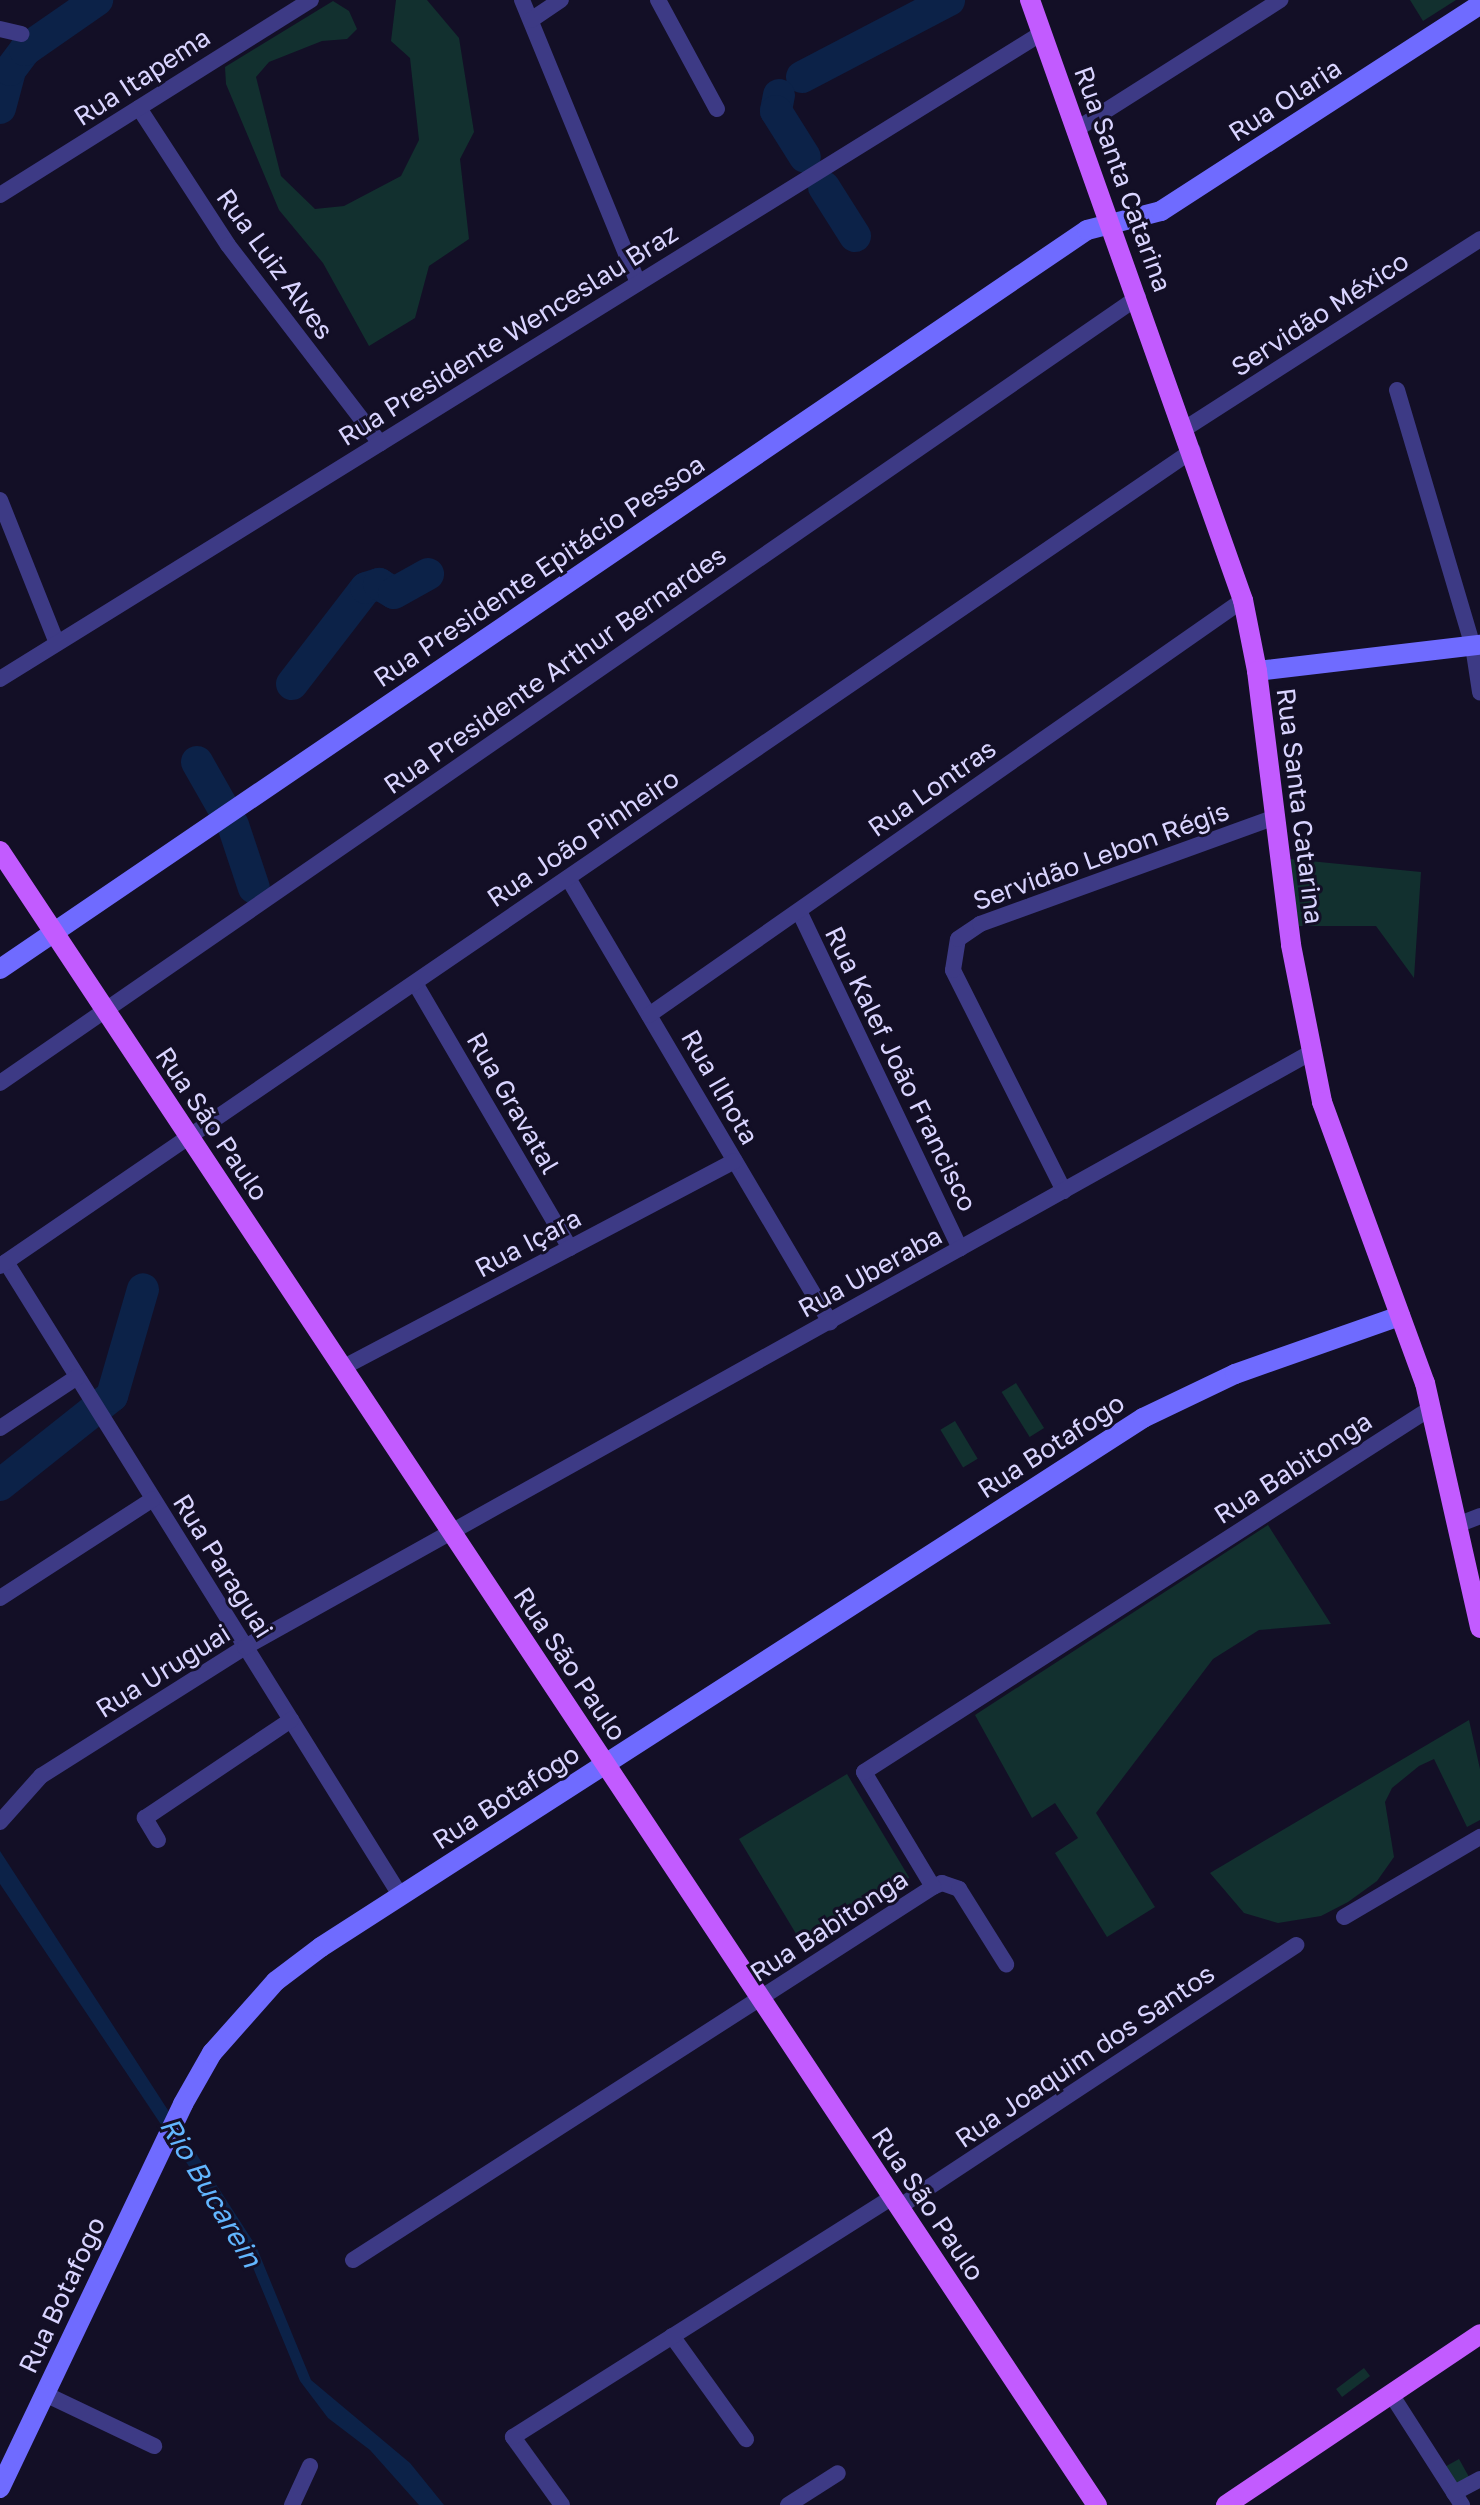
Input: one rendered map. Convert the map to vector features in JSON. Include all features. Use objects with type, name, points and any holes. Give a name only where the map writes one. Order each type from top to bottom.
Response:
[{"type":"main road","name":"Rua Santa Catarina","points":[[1030,0],[1186,428],[1243,600],[1257,671],[1273,818],[1312,1052],[1333,1141],[1400,1316],[1431,1408],[1479,1618]]},
{"type":"main road","name":"Rua São Paulo","points":[[0,851],[1097,2505]]},
{"type":"main road","points":[[1226,2505],[1480,2334]]},
{"type":"street","name":"Rua Itapema","points":[[0,195],[311,0]]},
{"type":"street","points":[[522,0],[638,283]]},
{"type":"street","points":[[531,20],[561,0]]},
{"type":"street","points":[[658,0],[717,109]]},
{"type":"street","points":[[1077,129],[1280,0]]},
{"type":"street","name":"Rua Olaria","points":[[1112,223],[1161,211],[1480,5]]},
{"type":"street","points":[[0,29],[21,34]]},
{"type":"street","name":"Rua Presidente Wenceslau Braz","points":[[0,679],[1042,33]]},
{"type":"street","name":"Rua Luiz Alves","points":[[139,108],[228,245],[380,443]]},
{"type":"street","name":"Rua Presidente Epitácio Pessoa","points":[[0,969],[1087,230],[1112,223]]},
{"type":"street","name":"Servidão México","points":[[1186,428],[1480,239]]},
{"type":"street","name":"Rua Presidente Arthur Bernardes","points":[[0,1083],[1138,297]]},
{"type":"street","points":[[1397,390],[1477,645],[1480,692]]},
{"type":"street","name":"Rua João Pinheiro","points":[[3,1264],[1193,450]]},
{"type":"street","points":[[0,500],[57,643]]},
{"type":"street","name":"Rua Lontras","points":[[649,1015],[1243,600]]},
{"type":"street","points":[[1257,671],[1477,645]]},
{"type":"street","name":"Servidão Lebon Régis","points":[[1064,1191],[953,970],[953,949],[980,924],[1273,818]]},
{"type":"street","name":"Rua Ilhota","points":[[568,878],[830,1322]]},
{"type":"street","name":"Rua Kalef João Francisco","points":[[799,911],[960,1249]]},
{"type":"street","name":"Rua Gravatal","points":[[415,983],[570,1248]]},
{"type":"street","name":"Rua Uberaba","points":[[452,1533],[1312,1052]]},
{"type":"street","name":"Rua Içara","points":[[342,1368],[735,1161]]},
{"type":"street","name":"Rua Paraguai","points":[[3,1264],[77,1377],[400,1895]]},
{"type":"street","name":"Rua Botafogo","points":[[0,2488],[183,2104],[212,2053],[276,1981],[400,1895],[1167,1404],[1235,1374],[1400,1316]]},
{"type":"street","points":[[0,1428],[77,1377]]},
{"type":"street","name":"Rua Babitonga","points":[[353,2260],[933,1887],[864,1772],[1431,1408]]},
{"type":"street","points":[[0,1598],[153,1499]]},
{"type":"street","points":[[1457,1525],[1480,1516]]},
{"type":"street","name":"Rua Uruguai","points":[[0,1822],[41,1776],[245,1647],[452,1533]]},
{"type":"street","points":[[158,1840],[145,1818],[291,1720]]},
{"type":"street","points":[[1344,1917],[1480,1837]]},
{"type":"street","points":[[933,1887],[942,1883],[959,1889],[1006,1964]]},
{"type":"street","name":"Rua Joaquim dos Santos","points":[[562,2505],[513,2437],[672,2336],[896,2202],[1296,1945]]},
{"type":"street","points":[[672,2336],[746,2439]]},
{"type":"street","points":[[45,2394],[154,2446]]},
{"type":"street","points":[[1391,2394],[1458,2499],[1480,2479]]},
{"type":"street","points":[[292,2505],[310,2466]]},
{"type":"street","points":[[788,2505],[838,2473]]},
{"type":"green space","points":[[396,0],[427,0],[459,38],[474,132],[460,159],[469,239],[429,266],[415,318],[369,346],[323,263],[279,210],[226,84],[225,67],[333,1],[349,11],[357,29],[347,39],[322,41],[269,62],[256,77],[281,176],[315,209],[344,206],[401,176],[419,140],[410,58],[391,41]]},
{"type":"green space","points":[[1410,0],[1456,0],[1423,21]]},
{"type":"green space","points":[[1289,859],[1421,872],[1414,978],[1376,926],[1299,926]]},
{"type":"green space","points":[[1016,1383],[1044,1428],[1030,1437],[1002,1392]]},
{"type":"green space","points":[[955,1421],[978,1459],[963,1467],[940,1430]]},
{"type":"green space","points":[[1268,1525],[1331,1624],[1259,1630],[1213,1659],[1096,1813],[1155,1907],[1107,1937],[1055,1853],[1078,1838],[1055,1803],[1032,1818],[975,1715]]},
{"type":"green space","points":[[1469,1720],[1480,1769],[1480,1820],[1467,1827],[1434,1759],[1419,1766],[1392,1788],[1385,1802],[1394,1857],[1377,1881],[1348,1902],[1321,1916],[1278,1923],[1244,1913],[1210,1873]]},
{"type":"green space","points":[[847,1774],[909,1878],[801,1943],[739,1839]]},
{"type":"green space","points":[[1364,2368],[1370,2376],[1342,2397],[1336,2389]]},
{"type":"green space","points":[[1459,2459],[1470,2479],[1456,2487],[1445,2467]]},
{"type":"water","points":[[0,1851],[256,2246],[311,2380],[410,2463],[444,2505],[419,2505],[370,2450],[328,2418],[300,2381],[247,2253],[0,1884]]},
{"type":"waterway","name":"Rio Bucarein","points":[[0,108],[10,70],[25,50],[97,0]]},
{"type":"waterway","points":[[802,77],[949,0]]},
{"type":"waterway","points":[[779,95],[776,111],[805,157]]},
{"type":"waterway","points":[[824,187],[855,236]]},
{"type":"waterway","points":[[292,684],[366,588],[379,584],[394,593],[428,574]]},
{"type":"waterway","points":[[197,762],[222,806]]},
{"type":"waterway","points":[[233,825],[254,888]]},
{"type":"waterway","points":[[0,1485],[112,1396],[143,1289]]}]
